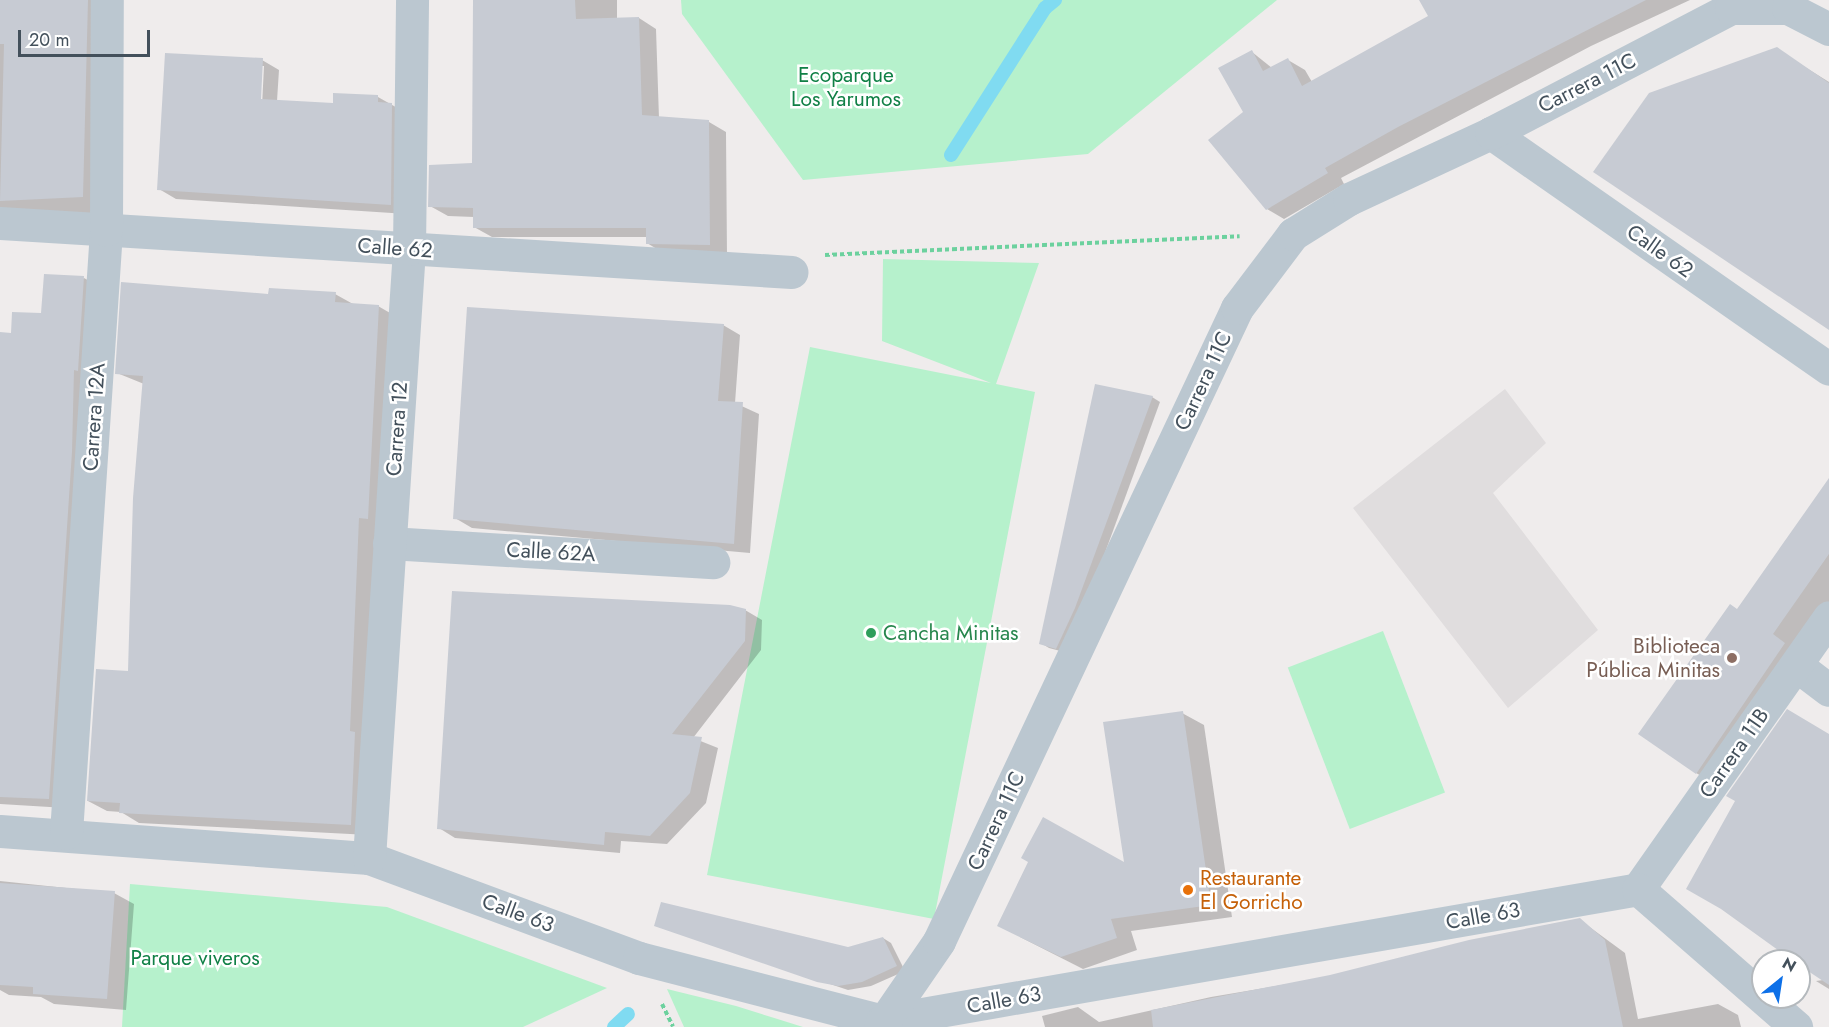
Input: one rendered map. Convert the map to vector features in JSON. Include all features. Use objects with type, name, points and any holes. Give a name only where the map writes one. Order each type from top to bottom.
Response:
[{"type":"street","name":"Carrera 12A","points":[[66,833],[106,230],[107,0]]},
{"type":"street","name":"Carrera 12","points":[[369,858],[409,249],[412,0]]},
{"type":"street","name":"Carrera 11C","points":[[881,1024],[939,941],[1237,308],[1293,234],[1349,199],[1491,133],[1731,8],[1788,8],[1829,29]]},
{"type":"street","name":"Calle 62","points":[[1491,133],[1829,369]]},
{"type":"street","name":"Calle 62","points":[[0,223],[791,272]]},
{"type":"street","name":"Calle 62A","points":[[389,543],[713,562]]},
{"type":"street","name":"Carrera 11B","points":[[1638,889],[1829,617]]},
{"type":"street","points":[[1796,665],[1829,690]]},
{"type":"street","name":"Calle 63","points":[[0,831],[66,833],[369,858],[639,957],[881,1024],[1638,889]]},
{"type":"street","points":[[1638,889],[1796,1027]]},
{"type":"path","points":[[791,272],[789,256],[1293,234]]},
{"type":"shaded area","points":[[1505,389],[1546,443],[1493,493],[1598,630],[1508,708],[1353,508]]},
{"type":"green space","name":"Ecoparque Los Yarumos","points":[[681,0],[1277,0],[1088,154],[803,180],[682,14]]},
{"type":"green space","name":"Cancha Minitas","points":[[883,259],[1039,263],[996,384],[1035,392],[934,919],[707,875],[810,347],[991,383],[882,341]]},
{"type":"green space","points":[[1383,631],[1445,793],[1350,829],[1288,668]]},
{"type":"green space","name":"Parque viveros","points":[[130,884],[387,907],[607,988],[523,1027],[122,1027]]},
{"type":"green space","points":[[667,989],[736,1006],[803,1027],[684,1027]]},
{"type":"building","points":[[0,0],[88,0],[83,197],[0,201],[4,44],[0,44]]},
{"type":"building","points":[[473,0],[575,0],[576,19],[639,17],[642,115],[709,120],[710,245],[646,244],[646,228],[473,228],[473,208],[428,207],[429,165],[472,163]]},
{"type":"building","points":[[1419,0],[1646,0],[1398,127],[1325,168],[1328,173],[1266,210],[1208,140],[1243,112],[1218,68],[1252,50],[1263,71],[1288,58],[1302,86],[1428,16]]},
{"type":"building","points":[[1777,47],[1829,83],[1829,330],[1593,172],[1649,93]]},
{"type":"building","points":[[165,53],[263,58],[261,99],[333,103],[333,93],[378,95],[378,102],[392,103],[391,205],[157,190]]},
{"type":"building","points":[[44,274],[84,276],[78,371],[74,370],[72,452],[49,799],[0,797],[0,332],[11,333],[12,312],[41,313]]},
{"type":"building","points":[[121,282],[268,294],[269,288],[336,292],[335,302],[379,305],[368,519],[359,518],[350,731],[355,732],[351,825],[119,813],[120,803],[87,801],[96,669],[128,671],[133,498],[143,376],[115,374]]},
{"type":"building","points":[[467,307],[724,324],[718,401],[743,402],[734,544],[453,519]]},
{"type":"building","points":[[1095,384],[1153,396],[1075,608],[1056,649],[1039,644]]},
{"type":"building","points":[[1829,478],[1829,554],[1773,634],[1785,643],[1696,774],[1638,734],[1730,604],[1737,609]]},
{"type":"building","points":[[452,591],[730,605],[746,609],[745,641],[672,734],[702,737],[690,793],[650,836],[605,832],[604,845],[437,829]]},
{"type":"building","points":[[1787,709],[1829,734],[1829,985],[1811,973],[1811,949],[1776,949],[1721,909],[1686,889],[1735,801],[1726,796]]},
{"type":"building","points":[[1183,711],[1211,905],[1111,919],[1117,938],[1061,957],[997,926],[1028,862],[1021,858],[1043,817],[1124,862],[1103,722]]},
{"type":"building","points":[[0,883],[115,891],[107,999],[33,994],[33,987],[0,985]]},
{"type":"building","points":[[661,902],[848,947],[883,937],[897,966],[862,982],[838,986],[817,982],[654,926]]},
{"type":"building","points":[[1580,918],[1605,940],[1623,1027],[1153,1027],[1151,1010],[1330,975],[1469,940]]},
{"type":"waterway","points":[[951,155],[1045,8],[1055,0]]},
{"type":"waterway","points":[[614,1027],[628,1014]]},
{"type":"place","name":"Cancha Minitas","points":[[871,633]]},
{"type":"place","name":"Biblioteca Pública Minitas","points":[[1732,658]]},
{"type":"place","name":"Restaurante El Gorricho","points":[[1188,890]]}]
